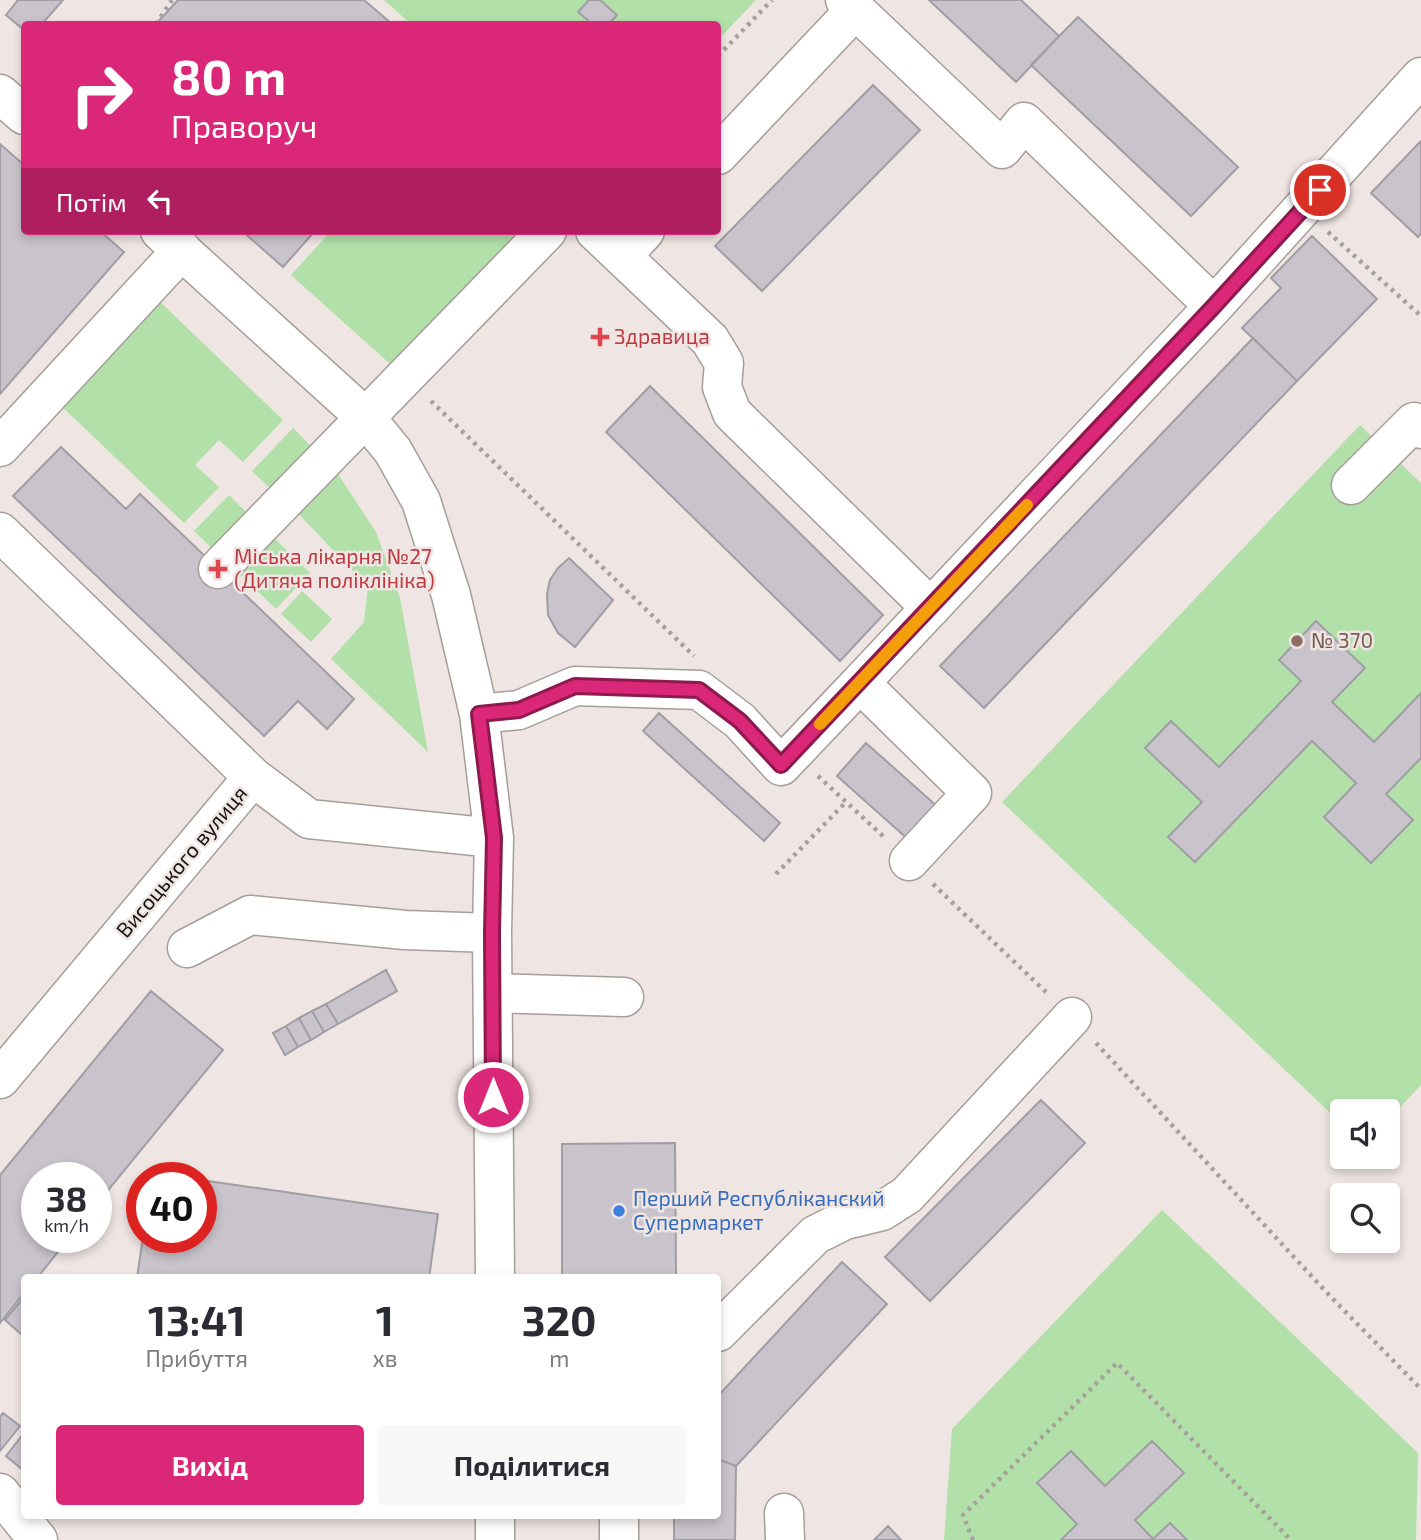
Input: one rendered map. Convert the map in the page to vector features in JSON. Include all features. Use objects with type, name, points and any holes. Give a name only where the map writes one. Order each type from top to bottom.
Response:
[{"type":"street","points":[[721,152],[850,5],[1002,149],[1024,122],[1214,306]]},
{"type":"street","points":[[479,714],[519,710],[575,686],[699,690],[740,721],[781,765],[1214,306],[1421,77]]},
{"type":"street","points":[[0,94],[21,112]]},
{"type":"street","points":[[218,569],[543,235]]},
{"type":"street","points":[[621,239],[710,340],[724,363],[722,387],[732,413],[931,608]]},
{"type":"street","points":[[0,447],[171,240],[366,418],[393,451],[421,501],[451,595],[479,714],[494,838],[492,933],[495,1274]]},
{"type":"street","points":[[1351,485],[1414,422],[1421,429]]},
{"type":"street","points":[[0,531],[253,777]]},
{"type":"street","points":[[860,683],[972,793],[909,861]]},
{"type":"street","name":"Висоцького вулиця","points":[[0,1079],[253,777],[309,819],[494,838]]},
{"type":"street","points":[[187,948],[250,915],[405,930],[492,933]]},
{"type":"street","points":[[493,993],[624,997]]},
{"type":"street","points":[[721,1329],[815,1235],[845,1220],[882,1211],[907,1195],[1072,1017]]},
{"type":"street","points":[[0,1493],[38,1540]]},
{"type":"street","points":[[495,1519],[495,1540]]},
{"type":"street","points":[[618,1540],[619,1519]]},
{"type":"path","points":[[158,21],[172,0]]},
{"type":"path","points":[[721,53],[772,0]]},
{"type":"path","points":[[1303,209],[1421,316]]},
{"type":"path","points":[[776,874],[846,802]]},
{"type":"path","points":[[973,1540],[963,1515],[1117,1363],[1291,1540]]},
{"type":"green space","points":[[384,0],[756,0],[721,37],[721,21],[408,21]]},
{"type":"green space","points":[[327,235],[529,235],[398,363],[389,363],[291,275]]},
{"type":"green space","points":[[155,297],[283,420],[243,462],[219,440],[195,465],[219,487],[184,523],[56,401]]},
{"type":"green space","points":[[1360,425],[1421,483],[1421,1085],[1400,1107],[1400,1099],[1330,1099],[1330,1113],[1002,802]]},
{"type":"green space","points":[[293,428],[317,452],[277,495],[252,471]]},
{"type":"green space","points":[[334,468],[376,532],[400,598],[428,752],[331,659],[364,622],[368,587],[295,510]]},
{"type":"green space","points":[[229,495],[254,520],[220,556],[194,531]]},
{"type":"green space","points":[[264,528],[310,573],[276,609],[229,564]]},
{"type":"green space","points":[[302,591],[332,619],[311,642],[281,614]]},
{"type":"green space","points":[[1162,1210],[1418,1453],[1416,1540],[944,1540],[952,1429]]},
{"type":"building","points":[[18,0],[63,0],[45,21],[21,21],[21,28],[6,15]]},
{"type":"building","points":[[178,0],[364,0],[388,21],[159,21]]},
{"type":"building","points":[[589,0],[600,0],[617,15],[612,21],[588,21],[578,12]]},
{"type":"building","points":[[929,0],[1021,0],[1059,36],[1016,82]]},
{"type":"building","points":[[1078,17],[1238,167],[1191,216],[1031,65]]},
{"type":"building","points":[[873,85],[920,130],[762,291],[715,246]]},
{"type":"building","points":[[1421,141],[1421,233],[1418,237],[1371,193]]},
{"type":"building","points":[[0,144],[21,162],[21,235],[105,235],[124,252],[0,394]]},
{"type":"building","points":[[247,235],[311,235],[283,267]]},
{"type":"building","points":[[1312,236],[1377,299],[1297,381],[1242,328],[1281,288],[1271,278]]},
{"type":"building","points":[[1253,338],[1297,381],[984,708],[940,666]]},
{"type":"building","points":[[650,386],[883,615],[840,661],[606,432]]},
{"type":"building","points":[[61,447],[126,509],[140,494],[354,699],[327,729],[298,701],[264,736],[13,496]]},
{"type":"building","points":[[569,558],[613,600],[575,647],[558,633],[548,615],[547,594],[550,580]]},
{"type":"building","points":[[1316,621],[1365,668],[1332,702],[1374,742],[1421,693],[1421,758],[1386,794],[1413,820],[1371,863],[1324,817],[1356,783],[1312,741],[1195,862],[1168,837],[1202,802],[1145,748],[1171,721],[1219,767],[1301,681],[1279,660]]},
{"type":"building","points":[[659,713],[780,823],[764,841],[643,731]]},
{"type":"building","points":[[866,743],[939,808],[910,841],[837,776]]},
{"type":"building","points":[[386,970],[397,991],[338,1024],[326,1004]]},
{"type":"building","points":[[151,991],[223,1050],[131,1162],[126,1162],[126,1168],[112,1185],[112,1162],[21,1162],[21,1253],[57,1253],[40,1274],[21,1274],[21,1297],[0,1323],[0,1175]]},
{"type":"building","points":[[326,1004],[338,1024],[324,1032],[312,1011]]},
{"type":"building","points":[[312,1011],[324,1032],[311,1040],[299,1018]]},
{"type":"building","points":[[299,1018],[311,1040],[298,1047],[286,1026]]},
{"type":"building","points":[[286,1026],[298,1047],[285,1055],[273,1033]]},
{"type":"building","points":[[1041,1100],[1085,1143],[930,1301],[885,1257]]},
{"type":"building","name":"Перший Республiканский Супермаркет","points":[[675,1143],[676,1274],[562,1274],[562,1144]]},
{"type":"building","points":[[217,1182],[438,1214],[430,1274],[138,1274],[141,1253],[217,1253]]},
{"type":"building","points":[[842,1262],[887,1304],[736,1466],[721,1460],[721,1393]]},
{"type":"building","points":[[21,1301],[21,1334],[5,1320]]},
{"type":"building","points":[[3,1413],[20,1426],[0,1451],[0,1417]]},
{"type":"building","points":[[21,1437],[21,1468],[6,1456]]},
{"type":"building","points":[[1152,1441],[1184,1473],[1135,1520],[1153,1539],[1170,1523],[1187,1540],[1061,1540],[1077,1524],[1037,1483],[1071,1451],[1105,1486]]},
{"type":"building","points":[[721,1460],[736,1466],[735,1540],[674,1540],[674,1519],[721,1519]]},
{"type":"building","points":[[888,1526],[901,1540],[874,1540]]},
{"type":"slow traffic","points":[[820,724],[1027,505]]},
{"type":"place","name":"Здравица","points":[[600,337]]},
{"type":"place","name":"Міська лікарня №27 (Дитяча поліклініка)","points":[[218,569]]},
{"type":"place","name":"№ 370","points":[[1297,641]]},
{"type":"place","name":"Перший Республiканский Супермаркет","points":[[619,1211]]},
{"type":"route","points":[[493,1097],[494,838],[479,714],[519,710],[575,686],[699,690],[740,721],[781,765],[1320,190]]}]
